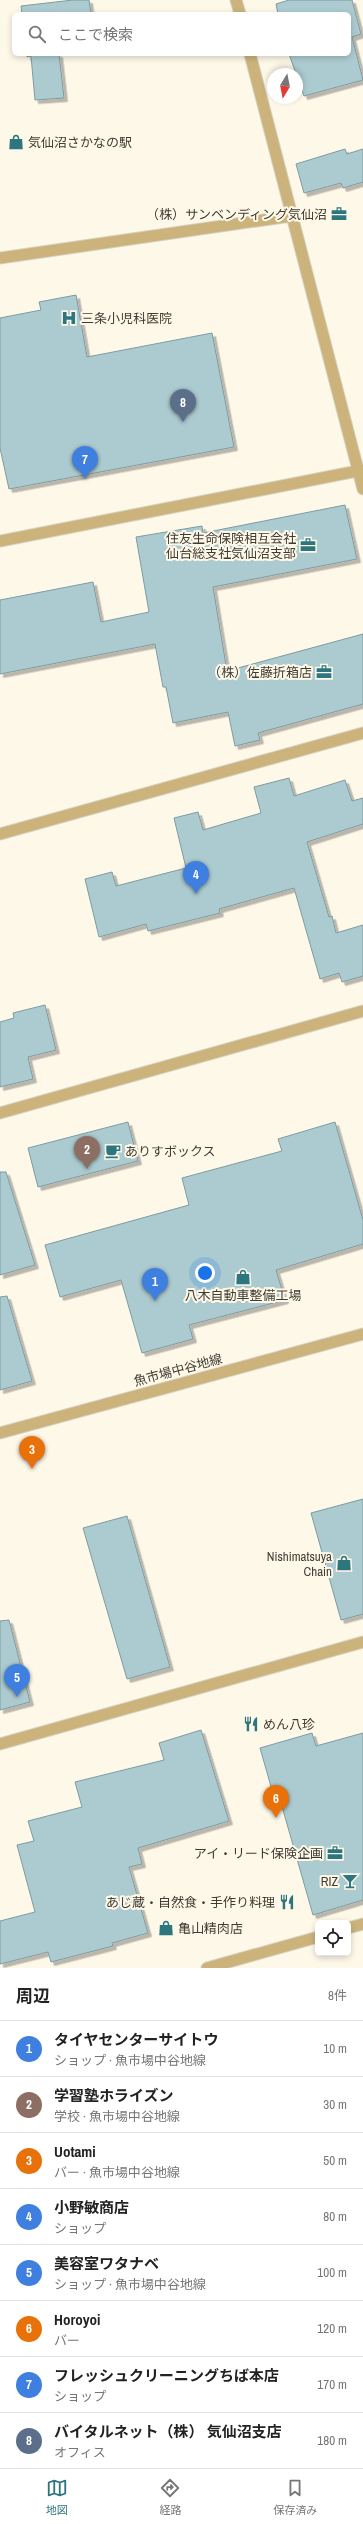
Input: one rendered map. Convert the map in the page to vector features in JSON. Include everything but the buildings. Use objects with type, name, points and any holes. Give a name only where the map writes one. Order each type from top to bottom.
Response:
[{"type":"street","points":[[236,0],[239,12]]},
{"type":"street","points":[[251,56],[291,216],[360,471],[363,490]]},
{"type":"street","points":[[0,258],[291,216]]},
{"type":"street","points":[[0,541],[360,471]]},
{"type":"street","points":[[0,834],[363,732]]},
{"type":"street","points":[[0,1113],[363,1011]]},
{"type":"street","name":"魚市場中谷地線","points":[[0,1433],[363,1334]]},
{"type":"street","points":[[0,1744],[363,1642]]},
{"type":"street","points":[[351,1927],[363,1924]]},
{"type":"street","points":[[207,1968],[315,1938]]},
{"type":"place","name":"気仙沼さかなの駅","points":[[16,142]]},
{"type":"place","name":"（株）サンベンディング気仙沼","points":[[339,214]]},
{"type":"place","name":"三条小児科医院","points":[[69,318]]},
{"type":"place","name":"バイタルネット（株） 気仙沼支店","points":[[183,422]]},
{"type":"place","name":"フレッシュクリーニングちば本店","points":[[85,479]]},
{"type":"place","name":"住友生命保険相互会社 仙台総支社気仙沼支部","points":[[308,545]]},
{"type":"place","name":"（株）佐藤折箱店","points":[[324,672]]},
{"type":"place","name":"小野敏商店","points":[[196,894]]},
{"type":"place","name":"ありすボックス","points":[[113,1151]]},
{"type":"place","name":"学習塾ホライズン","points":[[87,1169]]},
{"type":"place","name":"八木自動車整備工場","points":[[243,1277]]},
{"type":"place","name":"タイヤセンターサイトウ","points":[[155,1301]]},
{"type":"place","name":"Uotami","points":[[32,1469]]},
{"type":"place","name":"Nishimatsuya Chain","points":[[344,1563]]},
{"type":"place","name":"美容室ワタナベ","points":[[17,1697]]},
{"type":"place","name":"めん八珍","points":[[251,1724]]},
{"type":"place","name":"Horoyoi","points":[[276,1818]]},
{"type":"place","name":"アイ・リード保険企画","points":[[335,1853]]},
{"type":"place","name":"RIZ","points":[[350,1881]]},
{"type":"place","name":"あじ蔵・自然食・手作り料理","points":[[287,1902]]},
{"type":"place","name":"亀山精肉店","points":[[166,1928]]}]
